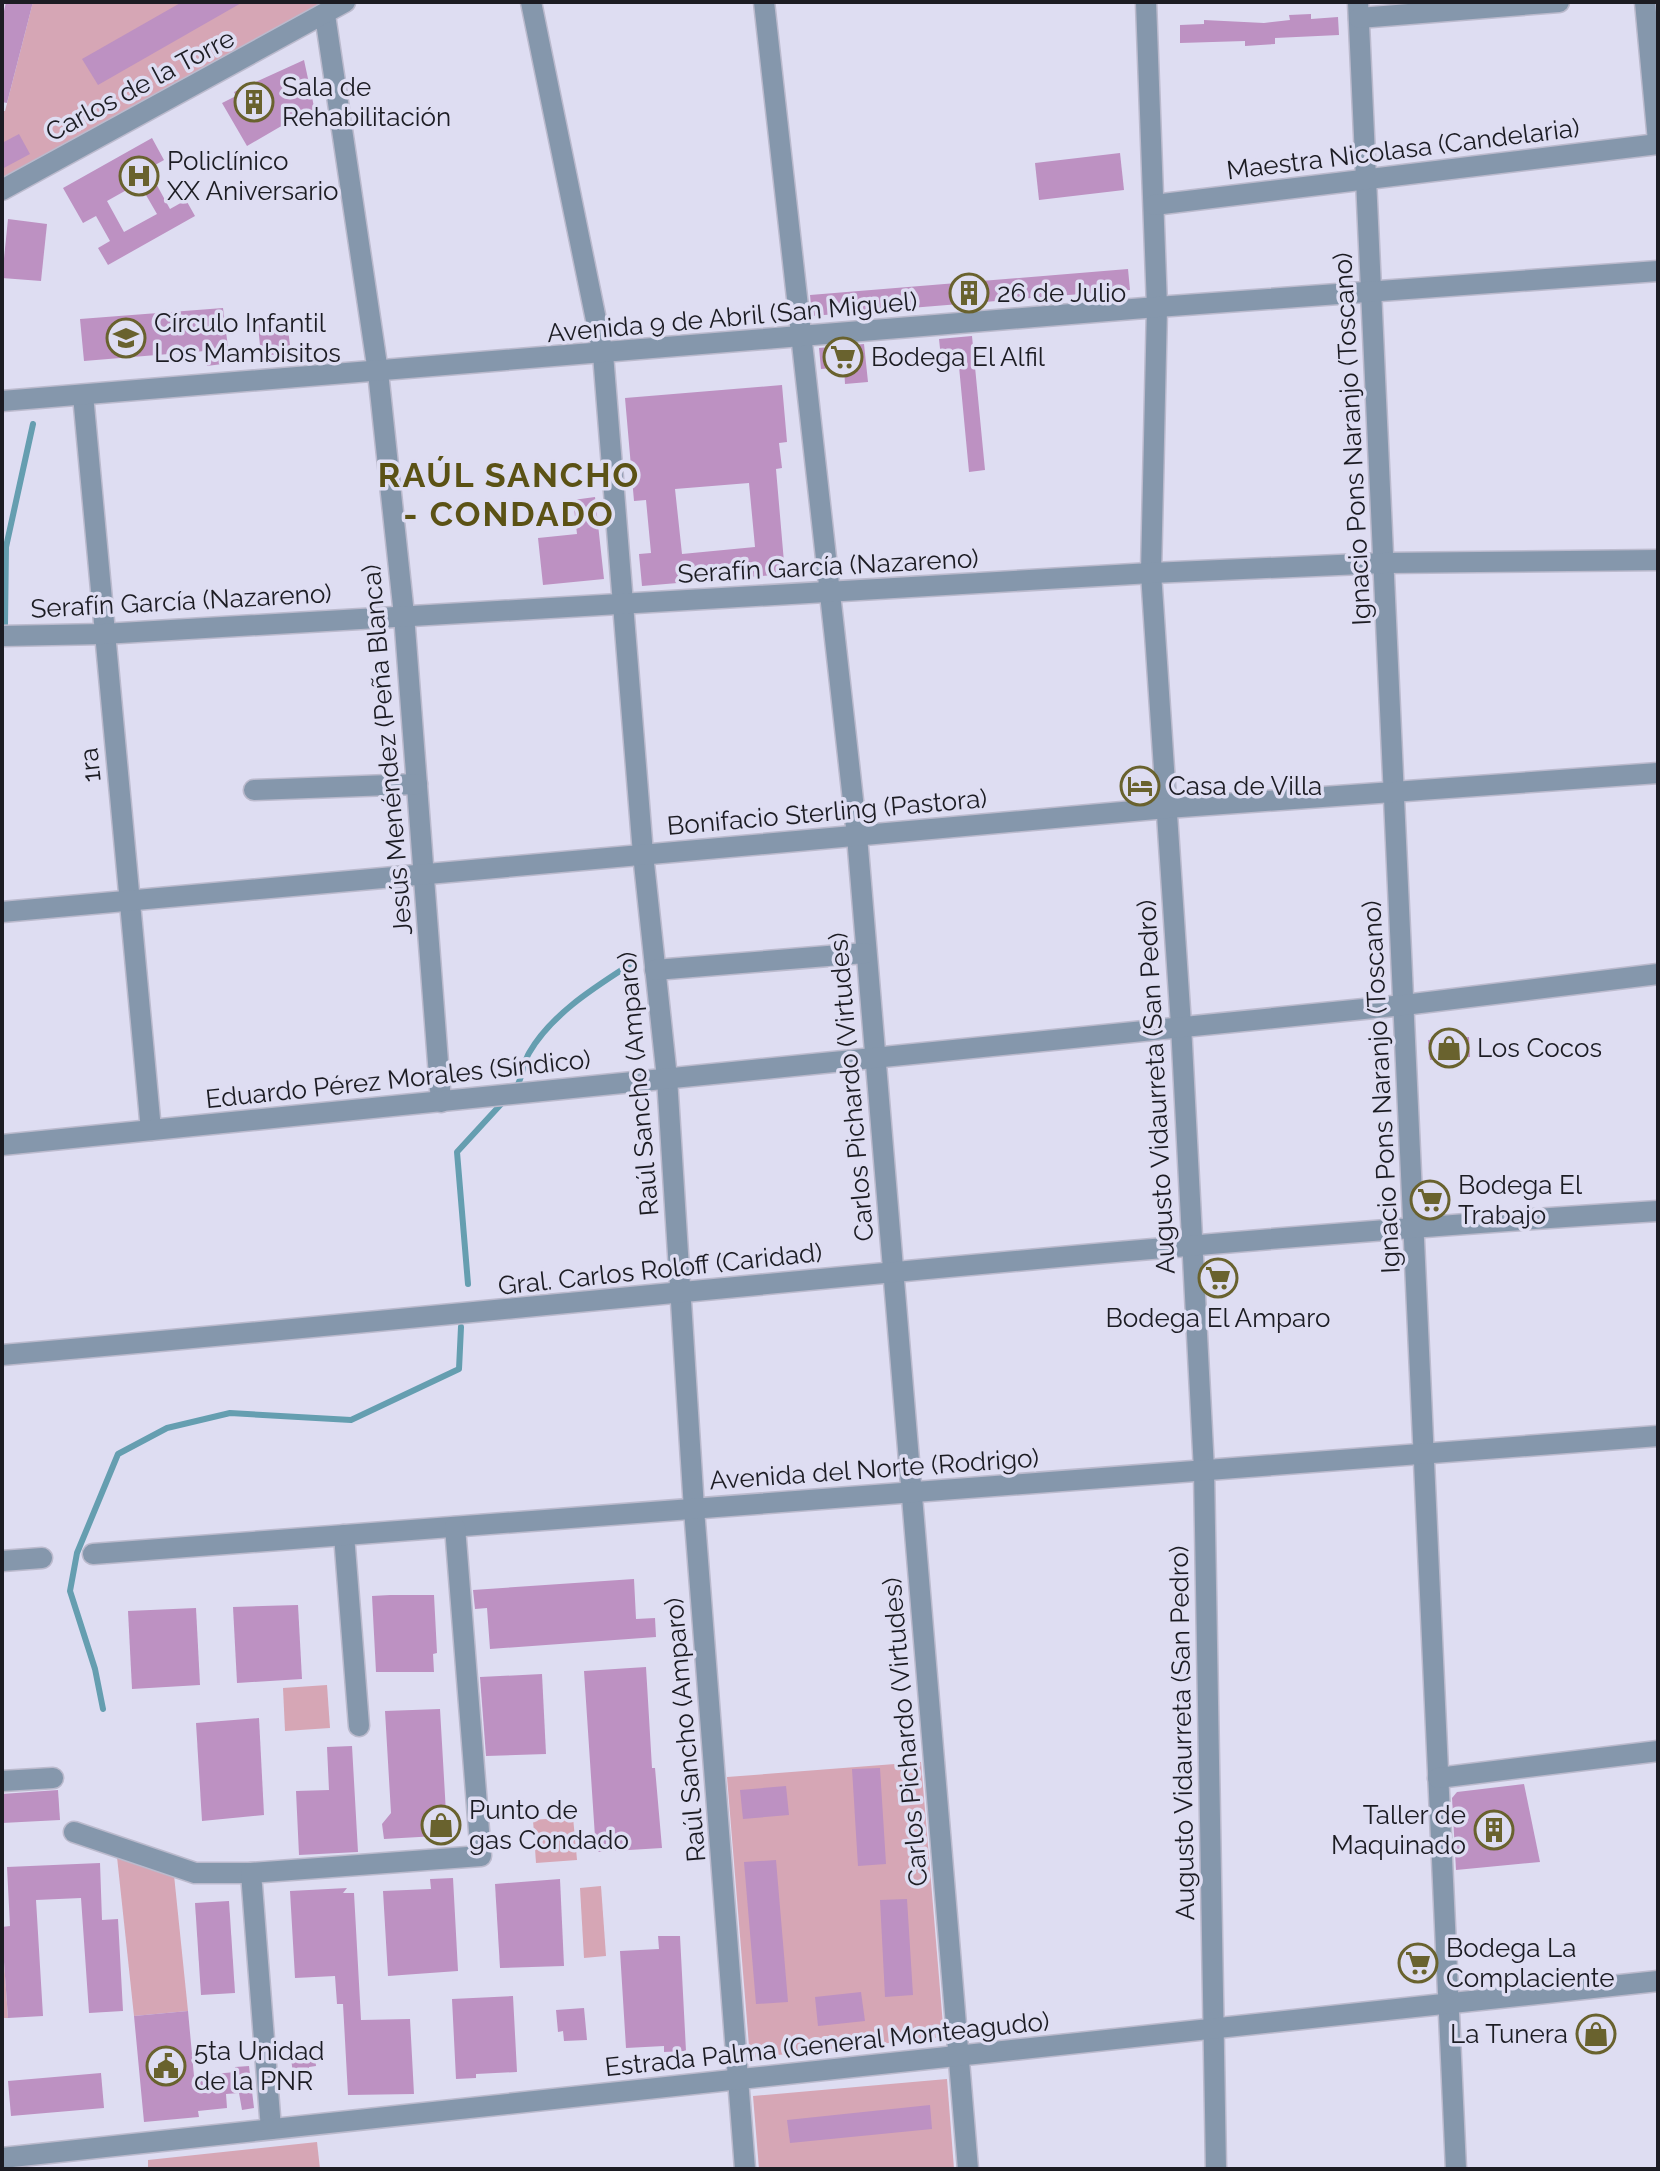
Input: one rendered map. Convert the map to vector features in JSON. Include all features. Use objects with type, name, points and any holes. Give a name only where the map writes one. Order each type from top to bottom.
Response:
[{"type":"street","name":"Carlos de la Torre","points":[[2,190],[345,2]]},
{"type":"street","name":"Raúl Sancho (Amparo)","points":[[531,2],[603,354],[643,854],[667,1078],[694,1509],[745,2169]]},
{"type":"street","name":"Carlos Pichardo (Virtudes)","points":[[764,2],[857,836],[968,2169]]},
{"type":"street","name":"Augusto Vidaurreta (San Pedro)","points":[[1146,2],[1157,307],[1151,573],[1181,1025],[1204,1470],[1216,2169]]},
{"type":"street","points":[[1359,10],[1559,2]]},
{"type":"street","points":[[1645,2],[1658,142]]},
{"type":"street","name":"Ignacio Pons Naranjo (Toscano)","points":[[1359,10],[1456,2169]]},
{"type":"street","name":"Jesús Menéndez (Peña Blanca)","points":[[325,15],[378,372],[404,615],[441,1102]]},
{"type":"street","name":"Maestra Nicolasa (Candelaria)","points":[[1154,205],[1658,142]]},
{"type":"street","name":"Avenida 9 de Abril (San Miguel)","points":[[2,401],[1157,307],[1658,271]]},
{"type":"street","name":"1ra","points":[[83,395],[151,1130]]},
{"type":"street","name":"Serafín García (Nazareno)","points":[[2,636],[103,634],[1151,573],[1384,563],[1658,560]]},
{"type":"street","name":"Bonifacio Sterling (Pastora)","points":[[2,912],[130,898],[1167,808],[1394,795],[1658,773]]},
{"type":"street","points":[[254,790],[417,784]]},
{"type":"street","points":[[655,970],[865,953]]},
{"type":"street","name":"Eduardo Pérez Morales (Síndico)","points":[[2,1145],[1404,1005],[1658,974]]},
{"type":"street","name":"Gral. Carlos Roloff (Caridad)","points":[[2,1355],[471,1315],[894,1270],[1658,1211]]},
{"type":"street","name":"Avenida del Norte (Rodrigo)","points":[[93,1554],[1658,1436]]},
{"type":"street","points":[[74,1832],[195,1873],[251,1873],[481,1856],[455,1527]]},
{"type":"street","points":[[344,1535],[359,1726]]},
{"type":"street","points":[[2,1561],[42,1558]]},
{"type":"street","points":[[1438,1778],[1658,1751]]},
{"type":"street","points":[[2,1781],[53,1778]]},
{"type":"street","points":[[251,1873],[271,2129]]},
{"type":"street","name":"Estrada Palma (General Monteagudo)","points":[[2,2158],[1658,1981]]},
{"type":"shaded area","points":[[33,2],[323,2],[106,127],[2,182],[2,111],[5,111]]},
{"type":"shaded area","points":[[327,1685],[330,1728],[285,1731],[283,1688]]},
{"type":"shaded area","points":[[921,1762],[944,2037],[750,2058],[727,1777]]},
{"type":"shaded area","points":[[573,1817],[577,1860],[536,1863],[533,1820]]},
{"type":"shaded area","points":[[117,1857],[174,1875],[188,2011],[134,2016]]},
{"type":"shaded area","points":[[601,1886],[606,1956],[584,1958],[580,1888]]},
{"type":"shaded area","points":[[2,1934],[8,2018],[2,2018]]},
{"type":"shaded area","points":[[947,2079],[954,2169],[759,2169],[753,2096]]},
{"type":"shaded area","points":[[317,2142],[320,2169],[148,2169],[148,2160]]},
{"type":"building","points":[[6,2],[33,2],[7,103],[2,102],[2,20]]},
{"type":"building","points":[[182,2],[243,2],[98,85],[82,59]]},
{"type":"building","points":[[1311,14],[1311,19],[1338,17],[1339,35],[1275,38],[1275,44],[1245,46],[1245,41],[1180,43],[1180,25],[1204,24],[1204,20],[1264,23],[1290,20],[1289,15]]},
{"type":"building","name":"Sala de Rehabilitación","points":[[304,60],[316,116],[291,125],[290,121],[247,146],[222,103],[236,96],[234,92]]},
{"type":"building","points":[[19,134],[30,154],[2,169],[2,143]]},
{"type":"building","points":[[152,138],[164,160],[148,169],[170,209],[186,200],[195,216],[108,265],[98,248],[110,241],[96,216],[83,223],[63,188]],"holes":[[[139,183],[157,214],[124,232],[107,201]]]},
{"type":"building","points":[[1120,153],[1124,190],[1039,200],[1035,163]]},
{"type":"building","points":[[8,219],[47,224],[41,281],[2,278]]},
{"type":"building","name":"26 de Julio","points":[[1128,269],[1130,290],[812,316],[810,295]]},
{"type":"building","points":[[223,308],[230,363],[207,366],[205,351],[84,361],[80,319]]},
{"type":"building","points":[[287,322],[291,353],[261,356],[258,325]]},
{"type":"building","points":[[972,336],[985,470],[969,472],[958,356],[941,358],[939,339]]},
{"type":"building","name":"Bodega El Alfil","points":[[864,344],[868,382],[845,384],[844,367],[821,369],[819,348]]},
{"type":"building","points":[[782,385],[787,442],[779,443],[782,468],[776,469],[785,574],[642,586],[639,554],[651,553],[646,500],[634,501],[625,398]],"holes":[[[749,483],[755,547],[682,554],[675,489]]]},
{"type":"building","points":[[595,497],[604,579],[543,585],[538,538],[577,534],[573,500]]},
{"type":"building","name":"Los Cocos","points":[[1469,1037],[1470,1057],[1430,1060],[1428,1040]]},
{"type":"building","name":"Bodega El Amparo","points":[[1228,1260],[1231,1294],[1208,1296],[1206,1261]]},
{"type":"building","points":[[634,1579],[636,1619],[655,1618],[656,1637],[490,1649],[487,1608],[475,1609],[473,1590]]},
{"type":"building","points":[[434,1595],[437,1653],[433,1654],[434,1672],[376,1672],[372,1596]]},
{"type":"building","points":[[298,1605],[302,1679],[237,1683],[233,1607]]},
{"type":"building","points":[[196,1608],[200,1685],[132,1689],[128,1611]]},
{"type":"building","points":[[646,1667],[652,1768],[655,1768],[662,1848],[596,1852],[584,1671]]},
{"type":"building","points":[[542,1674],[546,1754],[486,1756],[480,1677]]},
{"type":"building","points":[[440,1709],[446,1813],[452,1813],[454,1835],[384,1839],[382,1824],[391,1813],[385,1711]]},
{"type":"building","points":[[259,1718],[264,1815],[202,1821],[196,1723]]},
{"type":"building","points":[[352,1746],[358,1852],[299,1855],[296,1791],[329,1790],[327,1747]]},
{"type":"building","points":[[880,1768],[886,1864],[858,1866],[852,1769]]},
{"type":"building","name":"Taller de Maquinado","points":[[1524,1784],[1540,1862],[1456,1870],[1452,1798],[1457,1792]]},
{"type":"building","points":[[786,1786],[789,1815],[743,1819],[740,1790]]},
{"type":"building","points":[[58,1790],[60,1820],[2,1823],[2,1794]]},
{"type":"building","points":[[776,1860],[788,2002],[756,2004],[744,1862]]},
{"type":"building","points":[[100,1863],[102,1920],[118,1919],[123,2011],[89,2013],[81,1898],[36,1900],[43,2016],[8,2018],[2,1934],[2,1927],[10,1926],[7,1867]]},
{"type":"building","points":[[453,1878],[458,1971],[388,1976],[383,1891],[431,1889],[430,1879]]},
{"type":"building","points":[[560,1879],[564,1966],[500,1968],[495,1884]]},
{"type":"building","points":[[347,1888],[343,1893],[354,1893],[361,2020],[410,2019],[414,2094],[348,2095],[343,2004],[337,2004],[335,1976],[295,1978],[290,1891]]},
{"type":"building","points":[[907,1899],[913,1995],[885,1997],[880,1900]]},
{"type":"building","points":[[229,1901],[235,1993],[201,1995],[195,1903]]},
{"type":"building","points":[[658,1936],[680,1936],[686,2051],[664,2052],[664,2046],[626,2048],[620,1951],[659,1949]]},
{"type":"building","name":"Bodega La Complaciente","points":[[1428,1953],[1430,1971],[1407,1973],[1406,1955]]},
{"type":"building","points":[[861,1992],[865,2021],[818,2026],[815,1997]]},
{"type":"building","points":[[513,1996],[517,2072],[476,2074],[476,2078],[456,2079],[452,1999]]},
{"type":"building","points":[[584,2008],[587,2040],[564,2041],[563,2031],[558,2032],[556,2010]]},
{"type":"building","name":"5ta Unidad de la PNR","points":[[188,2011],[194,2076],[235,2072],[235,2067],[249,2066],[254,2108],[242,2110],[239,2093],[226,2094],[227,2108],[198,2111],[199,2117],[144,2122],[134,2016]]},
{"type":"building","points":[[314,2048],[316,2066],[309,2067],[309,2072],[293,2074],[290,2050]]},
{"type":"building","points":[[101,2073],[104,2108],[11,2116],[8,2081]]},
{"type":"building","points":[[930,2105],[932,2129],[790,2143],[787,2120]]},
{"type":"waterway","points":[[5,625],[6,547],[33,424]]},
{"type":"waterway","points":[[516,1088],[529,1053],[550,1025],[576,1002],[634,962]]},
{"type":"waterway","points":[[468,1284],[457,1152],[503,1102]]},
{"type":"waterway","points":[[103,1709],[95,1669],[70,1591],[77,1553],[118,1454],[167,1428],[230,1413],[351,1420],[459,1369],[461,1327]]},
{"type":"place","name":"Sala de Rehabilitación","points":[[254,102]]},
{"type":"place","name":"Policlínico XX Aniversario","points":[[139,176]]},
{"type":"place","name":"26 de Julio","points":[[969,293]]},
{"type":"place","name":"Círculo Infantil Los Mambisitos","points":[[126,338]]},
{"type":"place","name":"Bodega El Alfil","points":[[843,357]]},
{"type":"place","name":"Casa de Villa","points":[[1140,786]]},
{"type":"place","name":"Los Cocos","points":[[1449,1048]]},
{"type":"place","name":"Bodega El Trabajo","points":[[1430,1200]]},
{"type":"place","name":"Bodega El Amparo","points":[[1218,1278]]},
{"type":"place","name":"Punto de gas Condado","points":[[441,1825]]},
{"type":"place","name":"Taller de Maquinado","points":[[1494,1830]]},
{"type":"place","name":"Bodega La Complaciente","points":[[1418,1963]]},
{"type":"place","name":"La Tunera","points":[[1596,2034]]},
{"type":"place","name":"5ta Unidad de la PNR","points":[[166,2066]]},
{"type":"district","name":"RAÚL SANCHO - CONDADO","points":[[509,494]]}]
